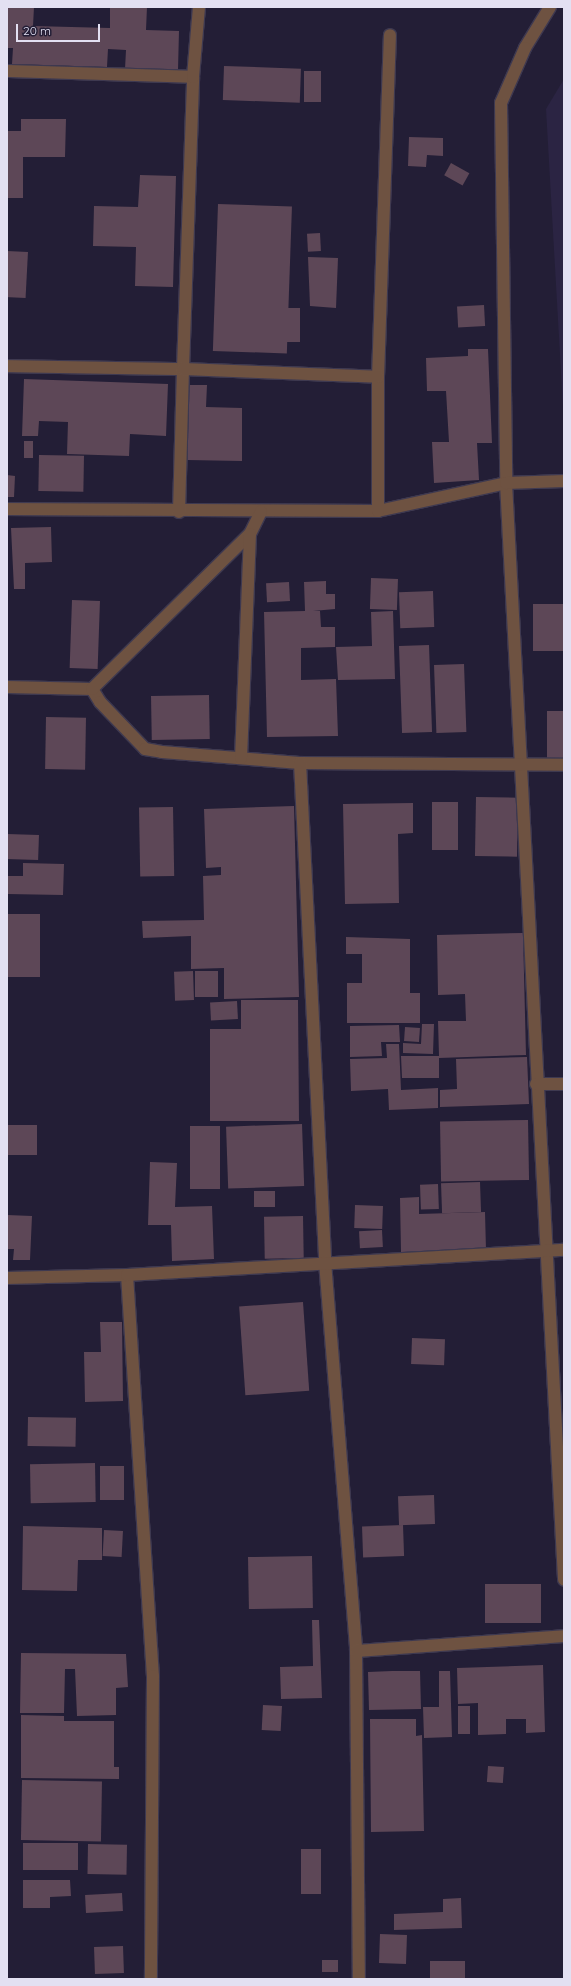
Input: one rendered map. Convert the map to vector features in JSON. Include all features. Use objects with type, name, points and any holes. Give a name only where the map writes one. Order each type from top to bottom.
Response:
[{"type":"street","points":[[178,512],[193,77],[199,7]]},
{"type":"street","points":[[550,7],[525,48],[501,103],[506,483],[544,1249],[564,1579]]},
{"type":"street","points":[[378,511],[378,377],[390,35]]},
{"type":"street","points":[[7,71],[193,77]]},
{"type":"street","points":[[7,366],[183,369],[378,377]]},
{"type":"street","points":[[7,509],[178,512],[378,511],[506,483],[564,481]]},
{"type":"street","points":[[7,687],[92,688],[250,534],[261,511]]},
{"type":"street","points":[[241,758],[250,534]]},
{"type":"street","points":[[92,688],[100,702],[146,749],[300,763],[520,766],[564,765]]},
{"type":"street","points":[[300,763],[325,1262],[356,1651],[359,1979]]},
{"type":"street","points":[[536,1084],[564,1084]]},
{"type":"street","points":[[7,1278],[127,1275],[544,1249],[564,1250]]},
{"type":"street","points":[[127,1275],[153,1676],[151,1979]]},
{"type":"street","points":[[356,1651],[564,1636]]},
{"type":"shaded area","points":[[564,79],[564,425],[546,109]]},
{"type":"building","points":[[7,7],[34,7],[33,26],[110,28],[110,7],[147,7],[146,30],[179,31],[178,70],[125,69],[126,50],[108,49],[107,67],[12,64],[13,48],[7,48]]},
{"type":"building","points":[[224,66],[301,69],[300,103],[223,100]]},
{"type":"building","points":[[304,71],[321,71],[321,102],[304,102]]},
{"type":"building","points":[[21,119],[66,119],[65,157],[23,157],[23,198],[7,198],[7,131],[21,131]]},
{"type":"building","points":[[409,137],[443,138],[443,156],[427,155],[426,167],[408,166]]},
{"type":"building","points":[[451,163],[469,173],[463,185],[444,175]]},
{"type":"building","points":[[140,175],[176,176],[173,287],[135,286],[136,247],[93,246],[94,206],[138,207]]},
{"type":"building","points":[[218,204],[292,207],[287,353],[213,351]]},
{"type":"building","points":[[320,233],[321,251],[308,252],[307,234]]},
{"type":"building","points":[[7,251],[28,252],[26,298],[7,297]]},
{"type":"building","points":[[308,257],[338,258],[336,308],[310,306]]},
{"type":"building","points":[[484,305],[485,326],[458,327],[457,306]]},
{"type":"building","points":[[285,308],[300,308],[300,342],[285,342]]},
{"type":"building","points":[[468,349],[488,349],[492,443],[477,443],[479,480],[434,483],[432,442],[449,442],[446,391],[427,391],[426,358],[468,356]]},
{"type":"building","points":[[24,379],[168,384],[166,436],[130,434],[129,456],[67,454],[68,422],[39,421],[38,436],[22,436]]},
{"type":"building","points":[[189,385],[207,385],[206,407],[242,408],[242,461],[187,460]]},
{"type":"building","points":[[24,441],[33,441],[33,458],[24,458]]},
{"type":"building","points":[[39,455],[84,456],[83,492],[38,491]]},
{"type":"building","points":[[7,475],[15,476],[14,497],[7,497]]},
{"type":"building","points":[[51,527],[52,562],[25,563],[25,589],[14,589],[11,528]]},
{"type":"building","points":[[371,578],[398,579],[397,610],[370,609]]},
{"type":"building","points":[[326,581],[326,594],[335,594],[335,609],[313,611],[320,611],[321,627],[335,627],[335,647],[301,648],[301,680],[336,679],[338,736],[267,737],[264,612],[305,611],[304,582]]},
{"type":"building","points":[[289,582],[290,601],[267,602],[266,583]]},
{"type":"building","points":[[433,591],[434,627],[400,628],[399,592]]},
{"type":"building","points":[[72,600],[100,601],[98,669],[70,668]]},
{"type":"building","points":[[533,604],[564,604],[564,651],[533,651]]},
{"type":"building","points":[[393,611],[395,679],[338,680],[336,647],[372,646],[371,612]]},
{"type":"building","points":[[429,645],[432,732],[402,733],[399,646]]},
{"type":"building","points":[[464,664],[466,732],[436,733],[434,665]]},
{"type":"building","points":[[209,695],[210,739],[152,740],[151,696]]},
{"type":"building","points":[[547,711],[564,711],[564,765],[547,765]]},
{"type":"building","points":[[46,717],[86,718],[85,770],[45,769]]},
{"type":"building","points":[[476,797],[518,798],[517,857],[475,856]]},
{"type":"building","points":[[432,802],[458,802],[458,850],[432,850]]},
{"type":"building","points":[[413,803],[413,833],[398,834],[399,903],[345,904],[343,804]]},
{"type":"building","points":[[294,806],[299,997],[224,999],[224,968],[191,969],[191,936],[143,938],[142,921],[204,920],[203,876],[221,875],[221,867],[206,868],[204,809]]},
{"type":"building","points":[[173,807],[174,876],[140,877],[139,808]]},
{"type":"building","points":[[7,834],[39,835],[38,860],[7,859]]},
{"type":"building","points":[[23,863],[64,864],[63,895],[7,894],[7,876],[23,876]]},
{"type":"building","points":[[7,914],[40,914],[40,977],[7,977]]},
{"type":"building","points":[[523,933],[526,1055],[439,1058],[439,1078],[402,1078],[401,1056],[439,1056],[438,1021],[466,1021],[465,994],[438,995],[437,935]]},
{"type":"building","points":[[346,937],[410,939],[410,993],[420,993],[420,1023],[347,1023],[347,983],[362,983],[362,954],[346,954]]},
{"type":"building","points":[[193,971],[194,1000],[175,1001],[174,972]]},
{"type":"building","points":[[195,971],[218,971],[218,997],[195,997]]},
{"type":"building","points":[[241,1000],[298,1000],[299,1121],[210,1121],[210,1029],[241,1029]]},
{"type":"building","points":[[237,1001],[238,1019],[211,1020],[210,1002]]},
{"type":"building","points":[[422,1024],[434,1024],[433,1054],[403,1053],[403,1043],[421,1044]]},
{"type":"building","points":[[399,1025],[400,1042],[381,1042],[382,1056],[350,1057],[350,1026]]},
{"type":"building","points":[[405,1027],[420,1028],[419,1042],[404,1041]]},
{"type":"building","points":[[386,1044],[399,1044],[401,1090],[438,1088],[438,1108],[389,1110],[388,1089],[351,1091],[350,1059],[387,1058]]},
{"type":"building","points":[[527,1057],[529,1104],[440,1107],[440,1090],[457,1089],[456,1059]]},
{"type":"building","points":[[528,1120],[529,1180],[441,1182],[440,1122]]},
{"type":"building","points":[[302,1124],[304,1186],[228,1189],[226,1127]]},
{"type":"building","points":[[7,1125],[37,1125],[37,1155],[7,1155]]},
{"type":"building","points":[[190,1126],[220,1126],[220,1189],[190,1189]]},
{"type":"building","points":[[150,1162],[177,1163],[175,1207],[212,1206],[214,1259],[172,1261],[171,1225],[148,1225]]},
{"type":"building","points":[[480,1182],[481,1212],[442,1213],[441,1183]]},
{"type":"building","points":[[438,1184],[439,1209],[421,1210],[420,1185]]},
{"type":"building","points":[[254,1191],[275,1191],[275,1207],[254,1207]]},
{"type":"building","points":[[419,1197],[419,1214],[485,1212],[486,1250],[401,1252],[400,1198]]},
{"type":"building","points":[[355,1205],[383,1206],[382,1229],[354,1228]]},
{"type":"building","points":[[7,1215],[32,1216],[30,1260],[13,1260],[14,1249],[7,1249]]},
{"type":"building","points":[[303,1216],[304,1258],[265,1259],[264,1217]]},
{"type":"building","points":[[382,1230],[383,1247],[360,1248],[359,1231]]},
{"type":"building","points":[[303,1302],[309,1391],[245,1395],[239,1306]]},
{"type":"building","points":[[100,1322],[122,1322],[123,1401],[85,1402],[84,1352],[101,1352]]},
{"type":"building","points":[[412,1338],[445,1339],[444,1365],[411,1364]]},
{"type":"building","points":[[28,1417],[76,1418],[75,1447],[27,1446]]},
{"type":"building","points":[[95,1463],[96,1502],[31,1503],[30,1464]]},
{"type":"building","points":[[100,1466],[124,1466],[124,1500],[100,1500]]},
{"type":"building","points":[[434,1495],[435,1524],[399,1525],[398,1496]]},
{"type":"building","points":[[403,1525],[404,1556],[363,1557],[362,1526]]},
{"type":"building","points":[[23,1526],[102,1528],[102,1560],[78,1560],[77,1591],[22,1590]]},
{"type":"building","points":[[104,1530],[123,1531],[122,1557],[103,1556]]},
{"type":"building","points":[[312,1556],[313,1608],[249,1609],[248,1557]]},
{"type":"building","points":[[485,1584],[541,1584],[541,1623],[485,1623]]},
{"type":"building","points":[[312,1620],[319,1620],[322,1698],[281,1699],[280,1667],[313,1666]]},
{"type":"building","points":[[21,1653],[126,1654],[128,1687],[116,1688],[116,1715],[77,1716],[75,1669],[65,1669],[64,1713],[20,1713]]},
{"type":"building","points":[[543,1665],[545,1732],[526,1733],[526,1719],[506,1719],[506,1734],[478,1735],[478,1703],[458,1704],[457,1668]]},
{"type":"building","points":[[420,1671],[421,1709],[369,1710],[368,1672]]},
{"type":"building","points":[[439,1671],[450,1671],[452,1737],[424,1738],[423,1707],[439,1707]]},
{"type":"building","points":[[263,1705],[282,1706],[281,1731],[262,1730]]},
{"type":"building","points":[[458,1706],[470,1706],[470,1734],[458,1734]]},
{"type":"building","points":[[21,1715],[64,1716],[64,1721],[114,1721],[114,1767],[119,1767],[119,1779],[21,1778]]},
{"type":"building","points":[[370,1719],[416,1719],[416,1736],[422,1735],[424,1831],[371,1832]]},
{"type":"building","points":[[488,1766],[504,1767],[503,1783],[487,1782]]},
{"type":"building","points":[[22,1780],[102,1781],[101,1841],[21,1840]]},
{"type":"building","points":[[23,1843],[78,1843],[78,1870],[23,1870]]},
{"type":"building","points":[[88,1844],[127,1845],[126,1875],[87,1874]]},
{"type":"building","points":[[301,1849],[321,1849],[321,1894],[301,1894]]},
{"type":"building","points":[[23,1880],[70,1880],[71,1896],[50,1897],[50,1908],[23,1908]]},
{"type":"building","points":[[122,1893],[123,1911],[86,1913],[85,1895]]},
{"type":"building","points":[[461,1898],[462,1928],[394,1930],[394,1914],[443,1912],[443,1899]]},
{"type":"building","points":[[380,1934],[407,1935],[406,1964],[379,1963]]},
{"type":"building","points":[[123,1946],[124,1973],[95,1974],[94,1947]]},
{"type":"building","points":[[322,1960],[338,1960],[338,1972],[322,1972]]},
{"type":"building","points":[[430,1961],[465,1961],[465,1979],[430,1979]]}]
